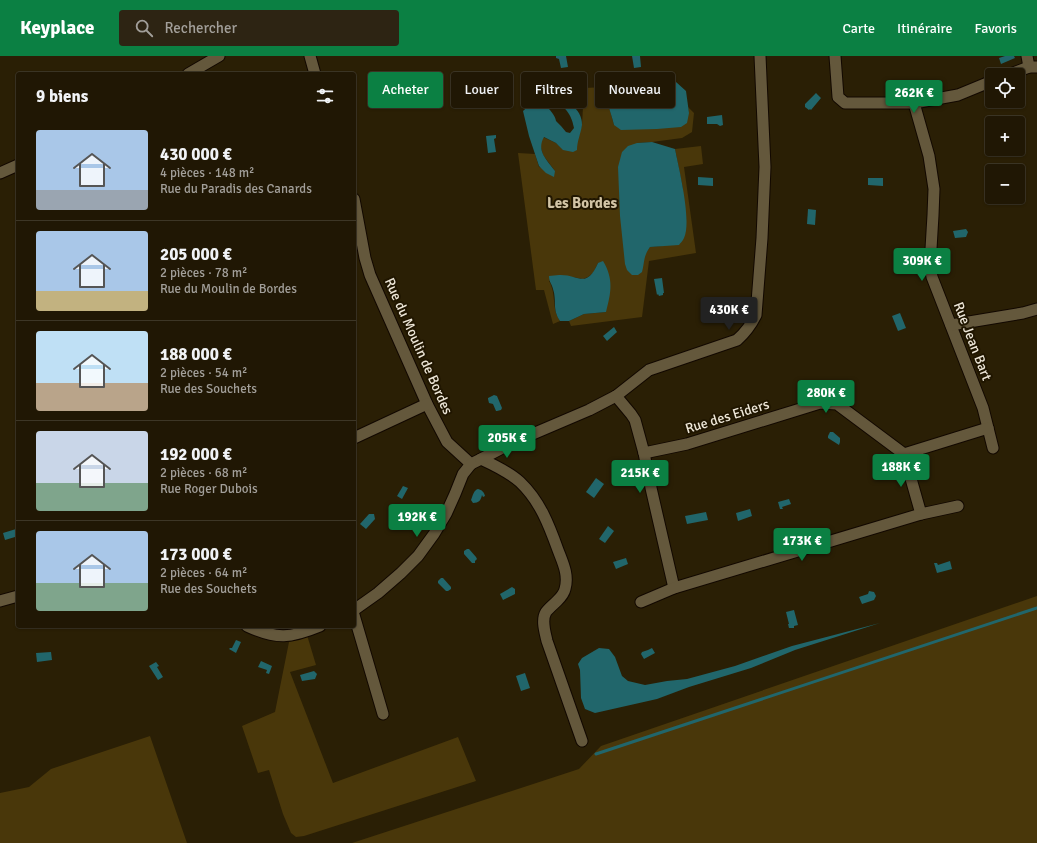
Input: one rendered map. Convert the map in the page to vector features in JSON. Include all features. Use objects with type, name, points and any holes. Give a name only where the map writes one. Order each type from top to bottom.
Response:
[{"type":"street","points":[[191,72],[219,56]]},
{"type":"street","points":[[310,56],[314,72]]},
{"type":"street","points":[[356,609],[401,574],[418,556],[446,514],[463,474],[476,462],[514,442],[589,410],[616,396],[649,370],[737,340],[751,325],[756,315],[762,238],[765,166],[760,56]]},
{"type":"street","points":[[835,56],[838,97],[846,103],[914,103],[958,95],[985,84]]},
{"type":"street","points":[[1021,68],[1031,63]]},
{"type":"street","name":"Rue Jean Bart","points":[[914,103],[929,156],[934,189],[930,266],[932,277],[983,408],[993,448]]},
{"type":"street","points":[[0,173],[16,166]]},
{"type":"street","name":"Rue du Moulin de Bordes","points":[[356,209],[370,275],[428,404],[447,442],[476,462],[496,466],[520,482],[541,508],[550,527],[565,570],[566,588],[563,596],[546,611],[544,624],[547,641],[582,741]]},
{"type":"street","points":[[950,325],[1023,313],[1037,309]]},
{"type":"street","points":[[616,396],[635,420],[644,453],[674,588]]},
{"type":"street","name":"Rue des Eiders","points":[[644,453],[687,444],[820,403],[837,404],[904,454]]},
{"type":"street","points":[[356,437],[428,404]]},
{"type":"street","points":[[921,514],[904,454],[988,428]]},
{"type":"street","points":[[641,602],[674,588],[921,514],[958,506]]},
{"type":"street","points":[[0,601],[16,597]]},
{"type":"street","points":[[356,622],[383,714]]},
{"type":"street","points":[[252,628],[274,636],[287,636],[315,628]]},
{"type":"shaded area","points":[[587,88],[595,88],[595,108],[609,108],[614,125],[689,113],[688,107],[694,113],[692,132],[682,138],[637,143],[644,265],[644,255],[650,247],[662,246],[683,189],[675,149],[701,146],[703,164],[684,167],[696,253],[649,261],[642,317],[571,326],[569,321],[584,314],[606,312],[598,263],[593,273],[583,279],[572,277],[549,281],[553,291],[557,316],[560,321],[553,324],[544,290],[536,290],[518,153],[535,154],[539,167],[555,171],[543,155],[540,144],[543,137],[556,143],[564,150],[577,150],[577,142],[582,125],[583,108],[587,108]]},
{"type":"shaded area","points":[[1037,596],[1037,843],[352,843],[579,769],[601,746]]},
{"type":"shaded area","points":[[307,635],[316,665],[290,672],[333,783],[458,737],[476,781],[304,836],[296,837],[291,833],[283,814],[269,770],[258,773],[242,726],[275,712],[289,642]]},
{"type":"shaded area","points":[[150,736],[187,843],[0,843],[0,793],[29,787],[51,769]]},
{"type":"water","points":[[556,56],[566,56],[568,67],[561,68],[559,59],[556,58]]},
{"type":"water","points":[[632,56],[640,56],[641,67],[634,68]]},
{"type":"water","points":[[1014,56],[1015,58],[1001,64],[999,58]]},
{"type":"water","points":[[675,82],[686,91],[689,113],[687,123],[681,127],[621,130],[614,125],[610,108],[675,108]]},
{"type":"water","points":[[816,93],[821,98],[811,110],[809,110],[805,107],[805,104]]},
{"type":"water","points":[[526,108],[548,108],[556,121],[566,132],[570,133],[574,128],[571,117],[564,108],[575,108],[581,119],[582,125],[577,150],[573,152],[563,150],[556,143],[544,137],[542,142],[542,151],[555,171],[554,177],[546,173],[539,166],[529,136],[523,111]]},
{"type":"water","points":[[722,115],[723,125],[707,124],[707,117]]},
{"type":"water","points":[[496,135],[496,138],[494,139],[496,152],[488,153],[486,136]]},
{"type":"water","points":[[652,142],[675,149],[686,208],[686,230],[684,239],[679,245],[650,247],[645,256],[642,272],[638,275],[632,275],[627,270],[625,264],[620,216],[618,167],[622,152],[628,146],[637,143]]},
{"type":"water","points":[[698,177],[713,178],[713,186],[698,185]]},
{"type":"water","points":[[868,178],[883,178],[883,186],[868,185]]},
{"type":"water","points":[[808,209],[816,210],[815,225],[807,224]]},
{"type":"water","points":[[966,229],[968,232],[966,237],[955,238],[953,231]]},
{"type":"water","points":[[603,261],[610,280],[609,299],[606,312],[584,314],[569,321],[560,321],[555,309],[553,287],[549,280],[549,276],[566,275],[582,279],[586,278],[594,271],[598,263]]},
{"type":"water","points":[[662,278],[664,293],[663,295],[659,296],[658,294],[657,295],[654,279]]},
{"type":"water","points":[[900,313],[906,328],[898,331],[892,316]]},
{"type":"water","points":[[614,327],[617,332],[607,341],[603,336]]},
{"type":"water","points":[[494,395],[497,396],[502,408],[501,410],[496,411],[493,404],[489,403],[488,398]]},
{"type":"water","points":[[830,432],[833,432],[840,438],[839,445],[828,438]]},
{"type":"water","points":[[881,463],[883,468],[886,469],[888,475],[887,477],[880,476],[877,465]]},
{"type":"water","points":[[596,478],[604,484],[594,498],[586,492]]},
{"type":"water","points":[[403,486],[408,488],[402,499],[397,496]]},
{"type":"water","points":[[478,489],[483,491],[485,496],[483,497],[482,495],[479,501],[473,503],[471,500]]},
{"type":"water","points":[[789,499],[791,504],[782,507],[783,509],[780,509],[778,502]]},
{"type":"water","points":[[750,509],[752,516],[738,521],[736,513]]},
{"type":"water","points":[[706,512],[708,520],[687,524],[685,516]]},
{"type":"water","points":[[369,514],[374,514],[375,519],[366,529],[360,524]]},
{"type":"water","points":[[608,526],[614,531],[605,543],[599,539]]},
{"type":"water","points":[[16,529],[16,539],[15,537],[5,540],[3,533]]},
{"type":"water","points":[[469,549],[476,557],[477,559],[475,563],[472,563],[464,554],[464,551]]},
{"type":"water","points":[[626,558],[628,564],[616,569],[613,562]]},
{"type":"water","points":[[950,561],[952,569],[937,573],[934,563],[937,563],[938,565]]},
{"type":"water","points":[[441,578],[443,578],[451,589],[446,591],[438,583]]},
{"type":"water","points":[[512,587],[515,589],[515,594],[503,600],[500,594]]},
{"type":"water","points":[[869,591],[874,592],[876,596],[874,600],[862,604],[859,597],[868,594]]},
{"type":"water","points":[[794,610],[798,625],[794,626],[794,628],[789,628],[786,612]]},
{"type":"water","points":[[880,623],[795,650],[751,668],[689,687],[657,699],[595,713],[585,709],[581,698],[580,670],[578,664],[582,658],[599,648],[609,649],[615,657],[622,676],[628,681],[645,685],[687,679],[735,666],[792,646]]},
{"type":"water","points":[[236,640],[241,642],[236,653],[229,649],[232,648]]},
{"type":"water","points":[[652,648],[655,653],[644,659],[641,654],[642,652]]},
{"type":"water","points":[[51,652],[52,660],[37,662],[36,653]]},
{"type":"water","points":[[261,661],[272,666],[269,674],[266,673],[267,670],[258,667]]},
{"type":"water","points":[[156,662],[159,666],[157,667],[163,677],[158,680],[149,666]]},
{"type":"water","points":[[314,671],[317,674],[315,679],[302,681],[300,675]]},
{"type":"water","points":[[525,673],[530,688],[521,691],[516,676]]},
{"type":"waterway","points":[[596,754],[1037,608]]},
{"type":"district","name":"Les Bordes","points":[[582,203]]}]
